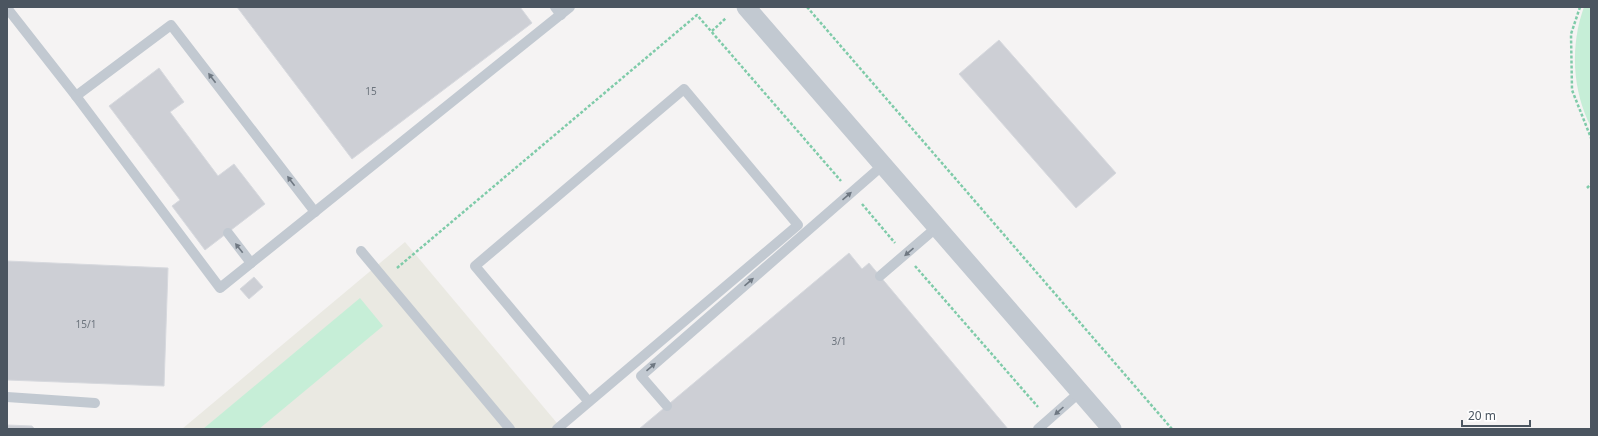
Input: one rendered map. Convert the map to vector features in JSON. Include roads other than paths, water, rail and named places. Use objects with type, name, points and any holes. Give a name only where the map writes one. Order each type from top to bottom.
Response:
[{"type":"street","points":[[746,7],[1112,429]]},
{"type":"lane","points":[[7,8],[76,96],[220,288],[315,212],[558,11],[570,7]]},
{"type":"lane","points":[[76,96],[171,25],[315,212]]},
{"type":"lane","points":[[557,429],[589,402],[798,225],[684,89],[475,266],[589,402]]},
{"type":"lane","points":[[667,406],[641,376],[883,165]]},
{"type":"lane","points":[[880,276],[937,227]]},
{"type":"lane","points":[[228,233],[251,263]]},
{"type":"lane","points":[[361,251],[420,324],[510,429]]},
{"type":"lane","points":[[1038,429],[1080,392]]},
{"type":"lane","points":[[7,397],[94,403]]}]
